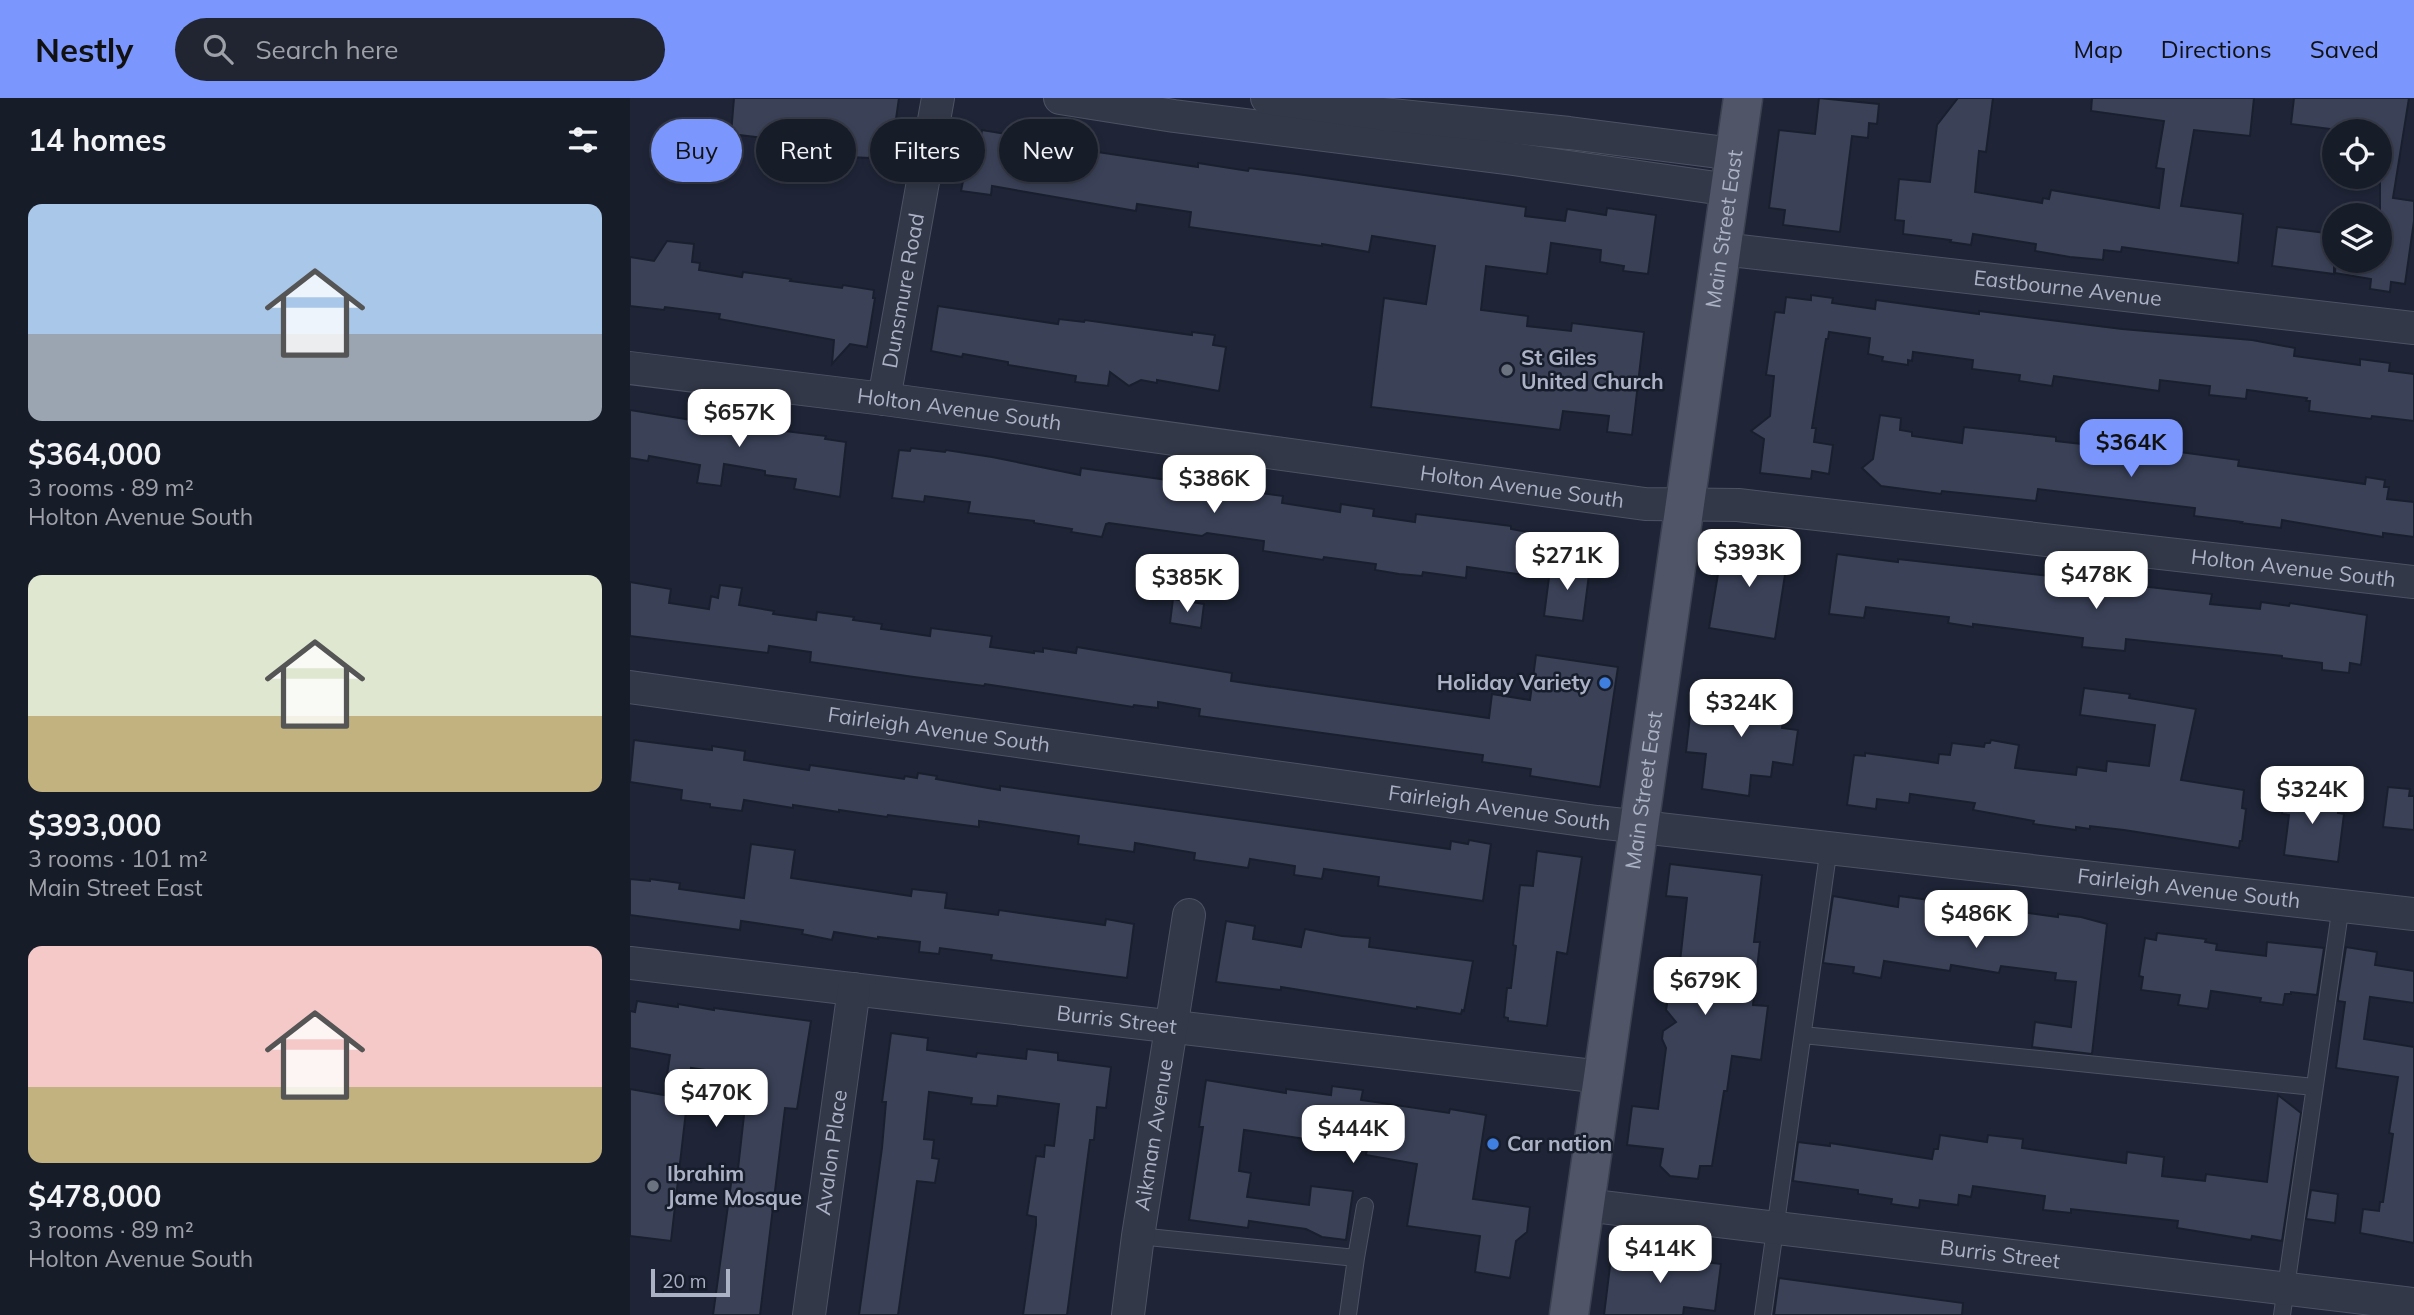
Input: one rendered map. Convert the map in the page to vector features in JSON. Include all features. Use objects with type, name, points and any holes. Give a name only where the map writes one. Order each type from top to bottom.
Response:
[{"type":"main road","name":"Main Street East","points":[[1569,1315],[1743,98]]},
{"type":"street","name":"Dunsmure Road","points":[[884,399],[938,98]]},
{"type":"street","points":[[1060,98],[1329,121],[1381,129],[1513,159],[1732,172]]},
{"type":"street","points":[[1268,98],[1329,121]]},
{"type":"street","points":[[1381,129],[1517,128],[1732,172]]},
{"type":"street","points":[[1513,159],[1517,128]]},
{"type":"street","name":"Eastbourne Avenue","points":[[1722,249],[2414,328]]},
{"type":"street","name":"Holton Avenue South","points":[[630,368],[884,399],[1645,504],[1738,505],[2414,582]]},
{"type":"street","name":"Fairleigh Avenue South","points":[[630,687],[1640,826],[2414,914]]},
{"type":"street","name":"Aikman Avenue","points":[[1128,1315],[1189,915]]},
{"type":"street","name":"Burris Street","points":[[630,963],[1602,1077]]},
{"type":"street","name":"Avalon Place","points":[[808,1315],[855,989]]},
{"type":"street","name":"Burris Street","points":[[1585,1205],[1775,1228],[2284,1301],[2414,1304]]},
{"type":"lane","points":[[1763,1315],[1829,847]]},
{"type":"lane","points":[[2284,1301],[2341,905]]},
{"type":"lane","points":[[1803,1035],[2315,1087]]},
{"type":"lane","points":[[1348,1315],[1366,1206]]},
{"type":"lane","points":[[1139,1236],[1356,1258]]},
{"type":"building","points":[[734,98],[899,98],[896,119],[870,119],[869,158],[856,157],[856,119],[756,119],[756,137],[742,135],[742,119],[732,119]]},
{"type":"building","points":[[1819,98],[1879,104],[1877,124],[1869,123],[1868,138],[1852,136],[1840,232],[1783,225],[1785,210],[1769,208],[1779,130],[1815,134]]},
{"type":"building","points":[[1958,98],[1993,98],[1986,152],[1979,151],[1975,192],[2042,203],[2043,198],[2049,199],[2051,190],[2159,208],[2164,169],[2156,168],[2164,121],[2091,111],[2092,98],[2254,98],[2250,136],[2194,130],[2181,206],[2243,214],[2238,263],[2122,247],[2121,252],[2104,250],[2103,260],[2035,251],[2036,244],[1973,234],[1971,245],[1903,234],[1904,221],[1895,220],[1899,179],[1930,182],[1937,125]]},
{"type":"building","points":[[2294,98],[2409,98],[2393,198],[2414,201],[2414,221],[2405,284],[2391,282],[2390,292],[2370,289],[2371,279],[2335,273],[2392,273],[2392,203],[2380,203],[2380,189],[2392,189],[2392,119],[2322,119],[2322,128],[2291,124]]},
{"type":"building","points":[[985,130],[999,133],[999,182],[1098,182],[1098,152],[1198,167],[1198,163],[1248,171],[1249,168],[1297,174],[1526,207],[1525,216],[1565,221],[1567,209],[1606,215],[1607,208],[1656,215],[1648,274],[1623,271],[1624,266],[1600,262],[1601,250],[1551,243],[1547,274],[1486,266],[1481,310],[1528,316],[1527,326],[1571,331],[1572,323],[1644,332],[1632,435],[1607,432],[1609,416],[1563,411],[1560,430],[1371,407],[1384,298],[1426,304],[1435,246],[1372,236],[1369,252],[1189,227],[1191,212],[1137,204],[1136,211],[992,186],[991,195],[961,191],[963,182],[985,182]]},
{"type":"building","points":[[2277,227],[2322,233],[2322,272],[2272,266]]},
{"type":"building","points":[[667,241],[694,244],[692,262],[700,263],[699,270],[742,277],[743,272],[791,279],[790,281],[874,290],[867,347],[850,344],[832,364],[834,340],[719,319],[720,314],[665,307],[664,310],[630,306],[630,257],[654,261]]},
{"type":"building","points":[[1811,295],[1833,298],[1832,303],[1875,309],[1876,300],[1979,314],[1979,311],[2122,329],[2252,340],[2295,348],[2294,356],[2360,365],[2360,359],[2390,363],[2389,371],[2414,374],[2414,421],[2309,411],[2310,401],[2306,401],[2307,398],[2247,390],[2246,399],[2209,395],[2210,386],[2160,380],[2159,391],[2054,376],[2052,386],[2019,381],[2020,375],[1972,369],[1973,360],[1913,352],[1912,361],[1908,360],[1908,365],[1882,361],[1883,357],[1868,354],[1870,338],[1829,332],[1812,428],[1816,428],[1814,442],[1833,445],[1829,474],[1812,471],[1811,479],[1760,473],[1764,439],[1751,431],[1770,416],[1774,376],[1766,375],[1775,312],[1784,313],[1786,297],[1811,300]]},
{"type":"building","points":[[938,306],[1058,324],[1059,319],[1085,320],[1192,335],[1192,332],[1215,335],[1213,345],[1226,347],[1219,391],[1157,380],[1157,383],[1141,380],[1129,386],[1110,372],[1108,386],[1075,382],[1076,376],[1008,365],[1008,362],[963,354],[962,357],[931,351]]},
{"type":"building","points":[[630,410],[698,421],[699,411],[752,421],[751,427],[826,436],[825,439],[846,442],[840,497],[794,489],[796,479],[765,475],[765,471],[724,464],[721,486],[697,483],[700,465],[649,456],[648,461],[630,458]]},
{"type":"building","points":[[1880,415],[1901,418],[1900,430],[1912,432],[1912,436],[1962,443],[1964,427],[2056,437],[2056,441],[2108,447],[2110,436],[2158,442],[2157,449],[2239,460],[2238,466],[2365,484],[2366,477],[2385,480],[2384,487],[2389,487],[2387,499],[2414,502],[2414,537],[2383,533],[2383,537],[2282,520],[2281,528],[2241,523],[2194,516],[2195,508],[2038,489],[2036,501],[1942,491],[1941,494],[1881,486],[1862,468],[1873,459]]},
{"type":"building","points":[[911,448],[992,457],[1080,475],[1081,468],[1283,496],[1282,503],[1340,512],[1341,504],[1374,509],[1373,516],[1415,522],[1416,514],[1511,526],[1511,529],[1545,535],[1538,577],[1467,567],[1466,578],[1423,572],[1422,576],[1399,574],[1375,570],[1376,564],[1263,551],[1264,541],[1207,533],[1202,536],[1109,523],[1106,524],[1102,537],[1071,532],[1072,529],[1034,521],[968,513],[970,502],[925,496],[924,502],[892,498],[899,450],[910,451]]},
{"type":"building","points":[[1724,538],[1789,549],[1775,639],[1709,628]]},
{"type":"building","points":[[1837,554],[2212,594],[2210,604],[2260,609],[2261,602],[2289,606],[2290,603],[2367,615],[2361,665],[2350,663],[2349,673],[2322,670],[2322,663],[2282,656],[2126,639],[2125,651],[2082,647],[2083,638],[1973,624],[1973,627],[1948,623],[1949,617],[1866,607],[1864,618],[1829,614]]},
{"type":"building","points":[[1551,562],[1590,567],[1583,621],[1544,616]]},
{"type":"building","points":[[630,582],[671,589],[669,603],[709,609],[711,596],[718,598],[720,585],[742,588],[739,605],[774,611],[773,614],[816,620],[817,612],[882,624],[881,629],[930,636],[931,628],[992,636],[990,647],[1034,653],[1043,652],[1043,648],[1076,653],[1077,647],[1232,673],[1231,681],[1489,718],[1492,694],[1530,700],[1536,655],[1618,667],[1600,787],[1530,776],[1531,769],[1482,762],[1483,755],[1199,716],[1200,709],[1158,702],[1158,708],[1133,707],[985,684],[984,686],[810,662],[811,652],[769,646],[768,653],[630,636]]},
{"type":"building","points":[[1173,599],[1204,604],[1201,628],[1170,623]]},
{"type":"building","points":[[1741,685],[1770,696],[1786,698],[1782,728],[1798,730],[1793,765],[1773,762],[1771,777],[1751,775],[1749,796],[1702,789],[1706,754],[1686,752],[1690,716],[1712,719],[1715,686]]},
{"type":"building","points":[[2084,688],[2130,694],[2129,698],[2196,709],[2181,780],[2244,790],[2242,808],[2246,809],[2239,848],[2090,826],[2090,829],[2076,827],[2076,830],[2033,824],[2034,821],[1973,810],[1975,803],[1910,794],[1909,803],[1877,799],[1876,809],[1847,805],[1854,755],[1865,756],[1865,753],[1938,763],[1939,754],[1950,755],[1952,743],[1984,747],[1985,743],[1990,743],[1991,740],[2019,745],[2015,768],[2076,775],[2077,767],[2106,771],[2107,761],[2149,766],[2155,725],[2080,715]]},
{"type":"building","points":[[634,740],[712,750],[712,746],[745,751],[744,760],[809,770],[810,765],[904,779],[905,776],[917,778],[918,773],[937,776],[936,779],[1000,790],[1000,786],[1450,849],[1451,841],[1468,844],[1469,840],[1491,844],[1483,901],[1378,886],[1379,877],[1324,869],[1322,879],[1294,875],[1295,866],[1250,859],[1248,868],[1194,860],[1195,853],[1135,843],[1134,852],[1078,844],[1079,836],[979,821],[979,827],[793,805],[793,808],[744,800],[742,811],[710,807],[710,804],[681,800],[682,790],[630,782]]},
{"type":"building","points":[[2388,787],[2410,789],[2409,796],[2414,796],[2414,830],[2383,827]]},
{"type":"building","points":[[2285,788],[2312,791],[2311,796],[2339,800],[2338,813],[2344,814],[2338,862],[2284,855],[2289,815],[2282,814]]},
{"type":"building","points":[[751,844],[795,850],[791,878],[911,896],[912,889],[947,893],[945,908],[998,915],[999,910],[1105,925],[1106,919],[1134,924],[1127,978],[991,960],[992,955],[940,948],[939,954],[919,952],[920,942],[834,932],[832,940],[802,934],[803,930],[741,921],[740,930],[630,915],[630,879],[680,883],[679,889],[744,898]]},
{"type":"building","points":[[1537,851],[1582,857],[1567,954],[1557,952],[1547,1026],[1508,1021],[1508,1018],[1504,1017],[1507,988],[1511,988],[1520,885],[1533,886]]},
{"type":"building","points":[[1670,864],[1762,875],[1754,942],[1760,942],[1753,1005],[1768,1006],[1761,1060],[1732,1056],[1712,1166],[1700,1166],[1698,1179],[1670,1176],[1660,1166],[1663,1149],[1627,1145],[1632,1106],[1658,1109],[1666,1048],[1662,1039],[1663,1031],[1676,1022],[1666,1010],[1674,962],[1680,962],[1687,898],[1666,896]]},
{"type":"building","points":[[1833,896],[1898,907],[1899,896],[2058,917],[2058,914],[2081,917],[2107,924],[2092,1054],[2032,1047],[2035,1022],[2071,1027],[2076,982],[2055,980],[2056,973],[2001,966],[1999,973],[1951,965],[1950,971],[1884,961],[1881,978],[1853,973],[1854,967],[1823,963]]},
{"type":"building","points":[[1226,921],[1255,926],[1253,939],[1301,947],[1305,929],[1370,938],[1369,947],[1473,961],[1464,1011],[1462,1010],[1461,1014],[1417,1009],[1281,987],[1281,990],[1216,982]]},
{"type":"building","points":[[2157,933],[2206,939],[2205,942],[2217,944],[2216,950],[2266,956],[2267,942],[2324,948],[2317,995],[2291,992],[2285,994],[2283,1005],[2260,1002],[2261,998],[2211,991],[2208,1009],[2178,1005],[2180,995],[2141,990],[2143,977],[2139,976],[2145,938],[2156,940]]},
{"type":"building","points":[[2346,947],[2377,952],[2375,965],[2414,971],[2414,1003],[2370,997],[2364,1039],[2414,1047],[2414,1243],[2360,1233],[2363,1209],[2379,1211],[2380,1202],[2383,1202],[2393,1134],[2389,1133],[2398,1077],[2336,1068],[2345,1002],[2338,1001],[2338,998]]},
{"type":"building","points":[[637,1001],[811,1021],[797,1109],[785,1108],[760,1315],[713,1315],[733,1169],[738,1169],[745,1106],[729,1104],[733,1074],[691,1068],[671,1241],[630,1236],[630,1089],[664,1095],[670,1055],[630,1048],[630,1011],[635,1012]]},
{"type":"building","points":[[891,1033],[928,1038],[927,1050],[976,1057],[977,1053],[1026,1059],[1027,1049],[1058,1053],[1058,1060],[1111,1067],[1106,1108],[1097,1107],[1094,1140],[1090,1140],[1067,1315],[1023,1315],[1036,1225],[1036,1217],[1027,1215],[1036,1156],[1044,1157],[1045,1145],[1054,1146],[1059,1104],[998,1096],[997,1106],[971,1104],[972,1098],[929,1092],[924,1139],[934,1140],[932,1158],[939,1159],[935,1183],[917,1181],[898,1315],[859,1315],[882,1148],[886,1102],[882,1102]]},
{"type":"building","points":[[1206,1080],[1286,1093],[1286,1089],[1331,1095],[1332,1086],[1363,1090],[1361,1100],[1449,1113],[1450,1109],[1486,1115],[1473,1199],[1530,1207],[1527,1232],[1516,1241],[1510,1278],[1475,1272],[1480,1236],[1407,1226],[1417,1164],[1366,1155],[1367,1148],[1244,1130],[1239,1171],[1251,1173],[1247,1197],[1309,1205],[1311,1186],[1353,1191],[1346,1240],[1322,1237],[1306,1229],[1249,1221],[1248,1228],[1189,1220],[1203,1127],[1199,1127]]},
{"type":"building","points":[[2278,1095],[2301,1113],[2282,1241],[2252,1236],[2251,1240],[2177,1228],[2178,1221],[2071,1209],[2071,1213],[2043,1210],[2045,1196],[1973,1186],[1971,1197],[1959,1195],[1958,1205],[1920,1200],[1919,1208],[1891,1204],[1892,1199],[1858,1194],[1858,1190],[1793,1181],[1798,1142],[1830,1146],[1830,1143],[1932,1159],[1934,1149],[1938,1149],[1940,1135],[1987,1142],[1988,1135],[2023,1139],[2022,1148],[2126,1163],[2127,1152],[2164,1157],[2162,1176],[2205,1181],[2206,1174],[2267,1182]]},
{"type":"building","points":[[2311,1190],[2338,1194],[2335,1223],[2306,1219]]},
{"type":"building","points":[[1612,1250],[1721,1264],[1715,1311],[1684,1307],[1683,1315],[1604,1315]]},
{"type":"building","points":[[1779,1278],[1963,1303],[1962,1315],[1774,1315]]},
{"type":"place","name":"St Giles United Church","points":[[1507,370]]},
{"type":"place","name":"Holiday Variety","points":[[1605,683]]},
{"type":"place","name":"Car nation","points":[[1493,1144]]},
{"type":"place","name":"Ibrahim Jame Mosque","points":[[653,1186]]}]
